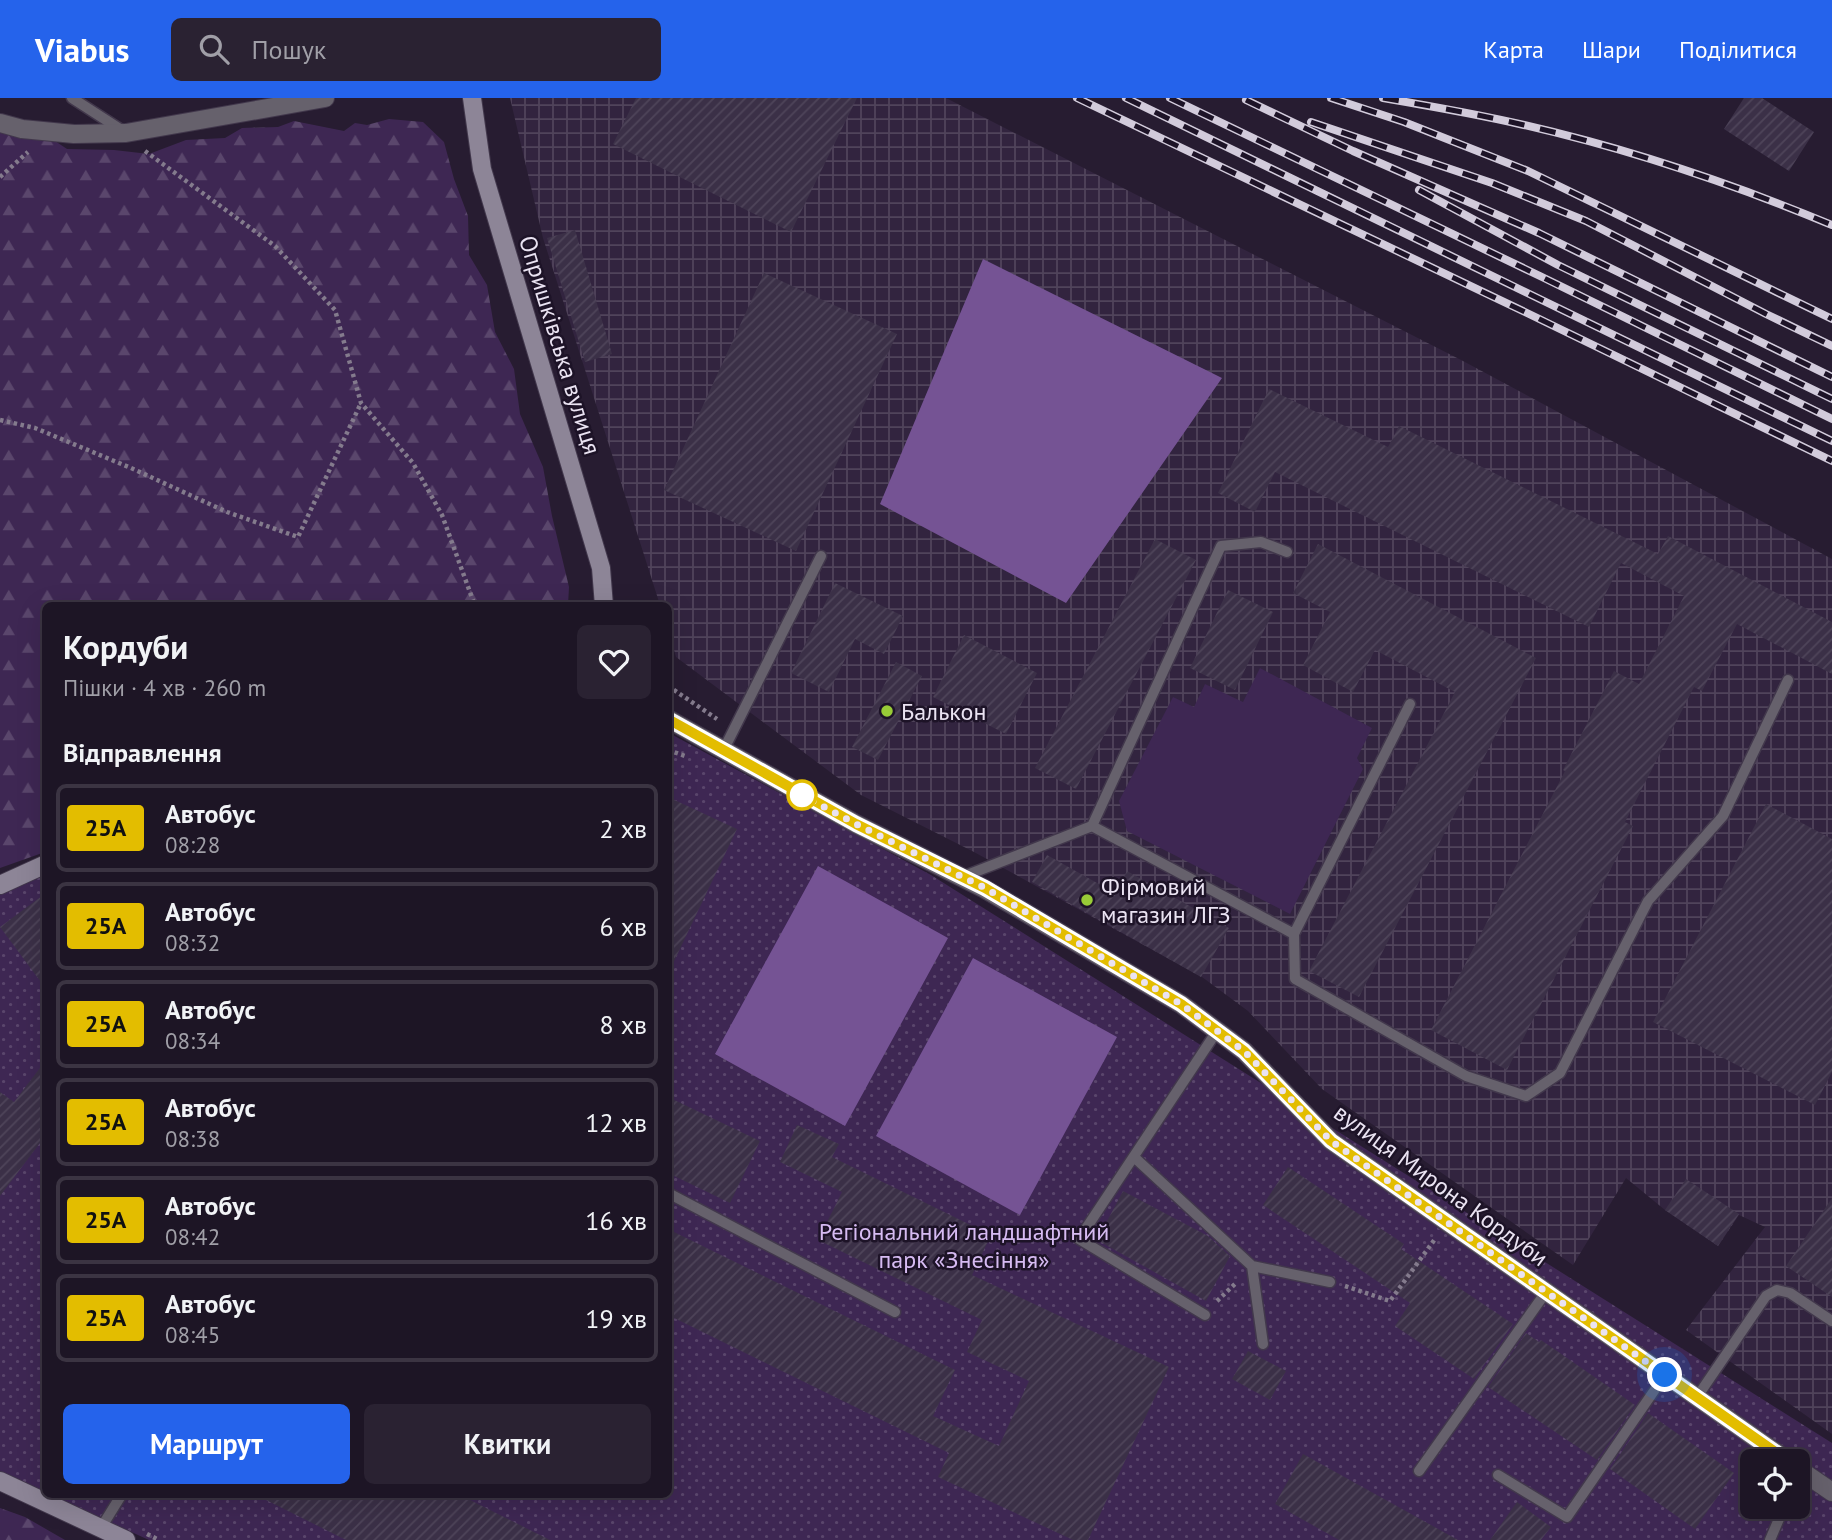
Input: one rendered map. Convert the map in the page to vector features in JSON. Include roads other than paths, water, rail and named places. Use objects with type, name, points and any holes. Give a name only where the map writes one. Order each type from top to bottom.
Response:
[{"type":"main road","name":"Опришківська вулиця","points":[[472,98],[482,169],[601,568],[604,602]]},
{"type":"main road","points":[[0,886],[42,866]]},
{"type":"main road","points":[[0,1481],[126,1540]]},
{"type":"street","points":[[0,123],[22,129],[74,134],[125,132],[324,98]]},
{"type":"street","name":"вулиця Мирона Кордуби","points":[[672,721],[856,824],[985,888],[1181,1004],[1244,1051],[1331,1141],[1768,1449]]},
{"type":"street","name":"вулиця Мирона Кордуби","points":[[1810,1478],[1832,1492]]},
{"type":"lane","points":[[72,98],[125,132]]},
{"type":"lane","points":[[962,877],[1092,826],[1221,546],[1261,542],[1287,552]]},
{"type":"lane","points":[[723,751],[821,555]]},
{"type":"lane","points":[[1410,704],[1294,934],[1295,979],[1466,1076],[1526,1096],[1560,1073],[1648,901],[1723,816],[1788,680]]},
{"type":"lane","points":[[1092,826],[1294,934]]},
{"type":"lane","points":[[1205,1315],[1079,1239],[1217,1031]]},
{"type":"lane","points":[[1134,1157],[1252,1266],[1330,1282]]},
{"type":"lane","points":[[672,1195],[895,1312]]},
{"type":"lane","points":[[1252,1266],[1263,1344]]},
{"type":"lane","points":[[1697,1397],[1766,1296],[1777,1290],[1790,1293],[1832,1321]]},
{"type":"lane","points":[[1419,1471],[1546,1292]]},
{"type":"lane","points":[[1498,1475],[1567,1517],[1665,1375]]},
{"type":"lane","points":[[101,1528],[120,1498]]},
{"type":"lane","points":[[1770,1540],[1779,1519]]},
{"type":"railway","points":[[1077,98],[1832,461]]},
{"type":"railway","points":[[1126,98],[1832,441]]},
{"type":"railway","points":[[1170,98],[1832,419]]},
{"type":"railway","points":[[1331,98],[1404,122],[1528,171],[1832,319]]},
{"type":"railway","points":[[1383,98],[1506,121],[1641,156],[1757,195],[1832,225]]},
{"type":"railway","points":[[1246,100],[1353,151],[1539,233],[1832,377]]},
{"type":"railway","points":[[1311,122],[1492,183],[1586,221],[1832,346]]},
{"type":"railway","points":[[1419,190],[1558,265],[1832,399]]},
{"type":"place","name":"Балькон","points":[[887,711]]},
{"type":"place","name":"Фірмовий магазин ЛГЗ","points":[[1087,900]]},
{"type":"park label","name":"Регіональний ландшафтний парк «Знесіння»","points":[[964,1245]]}]
